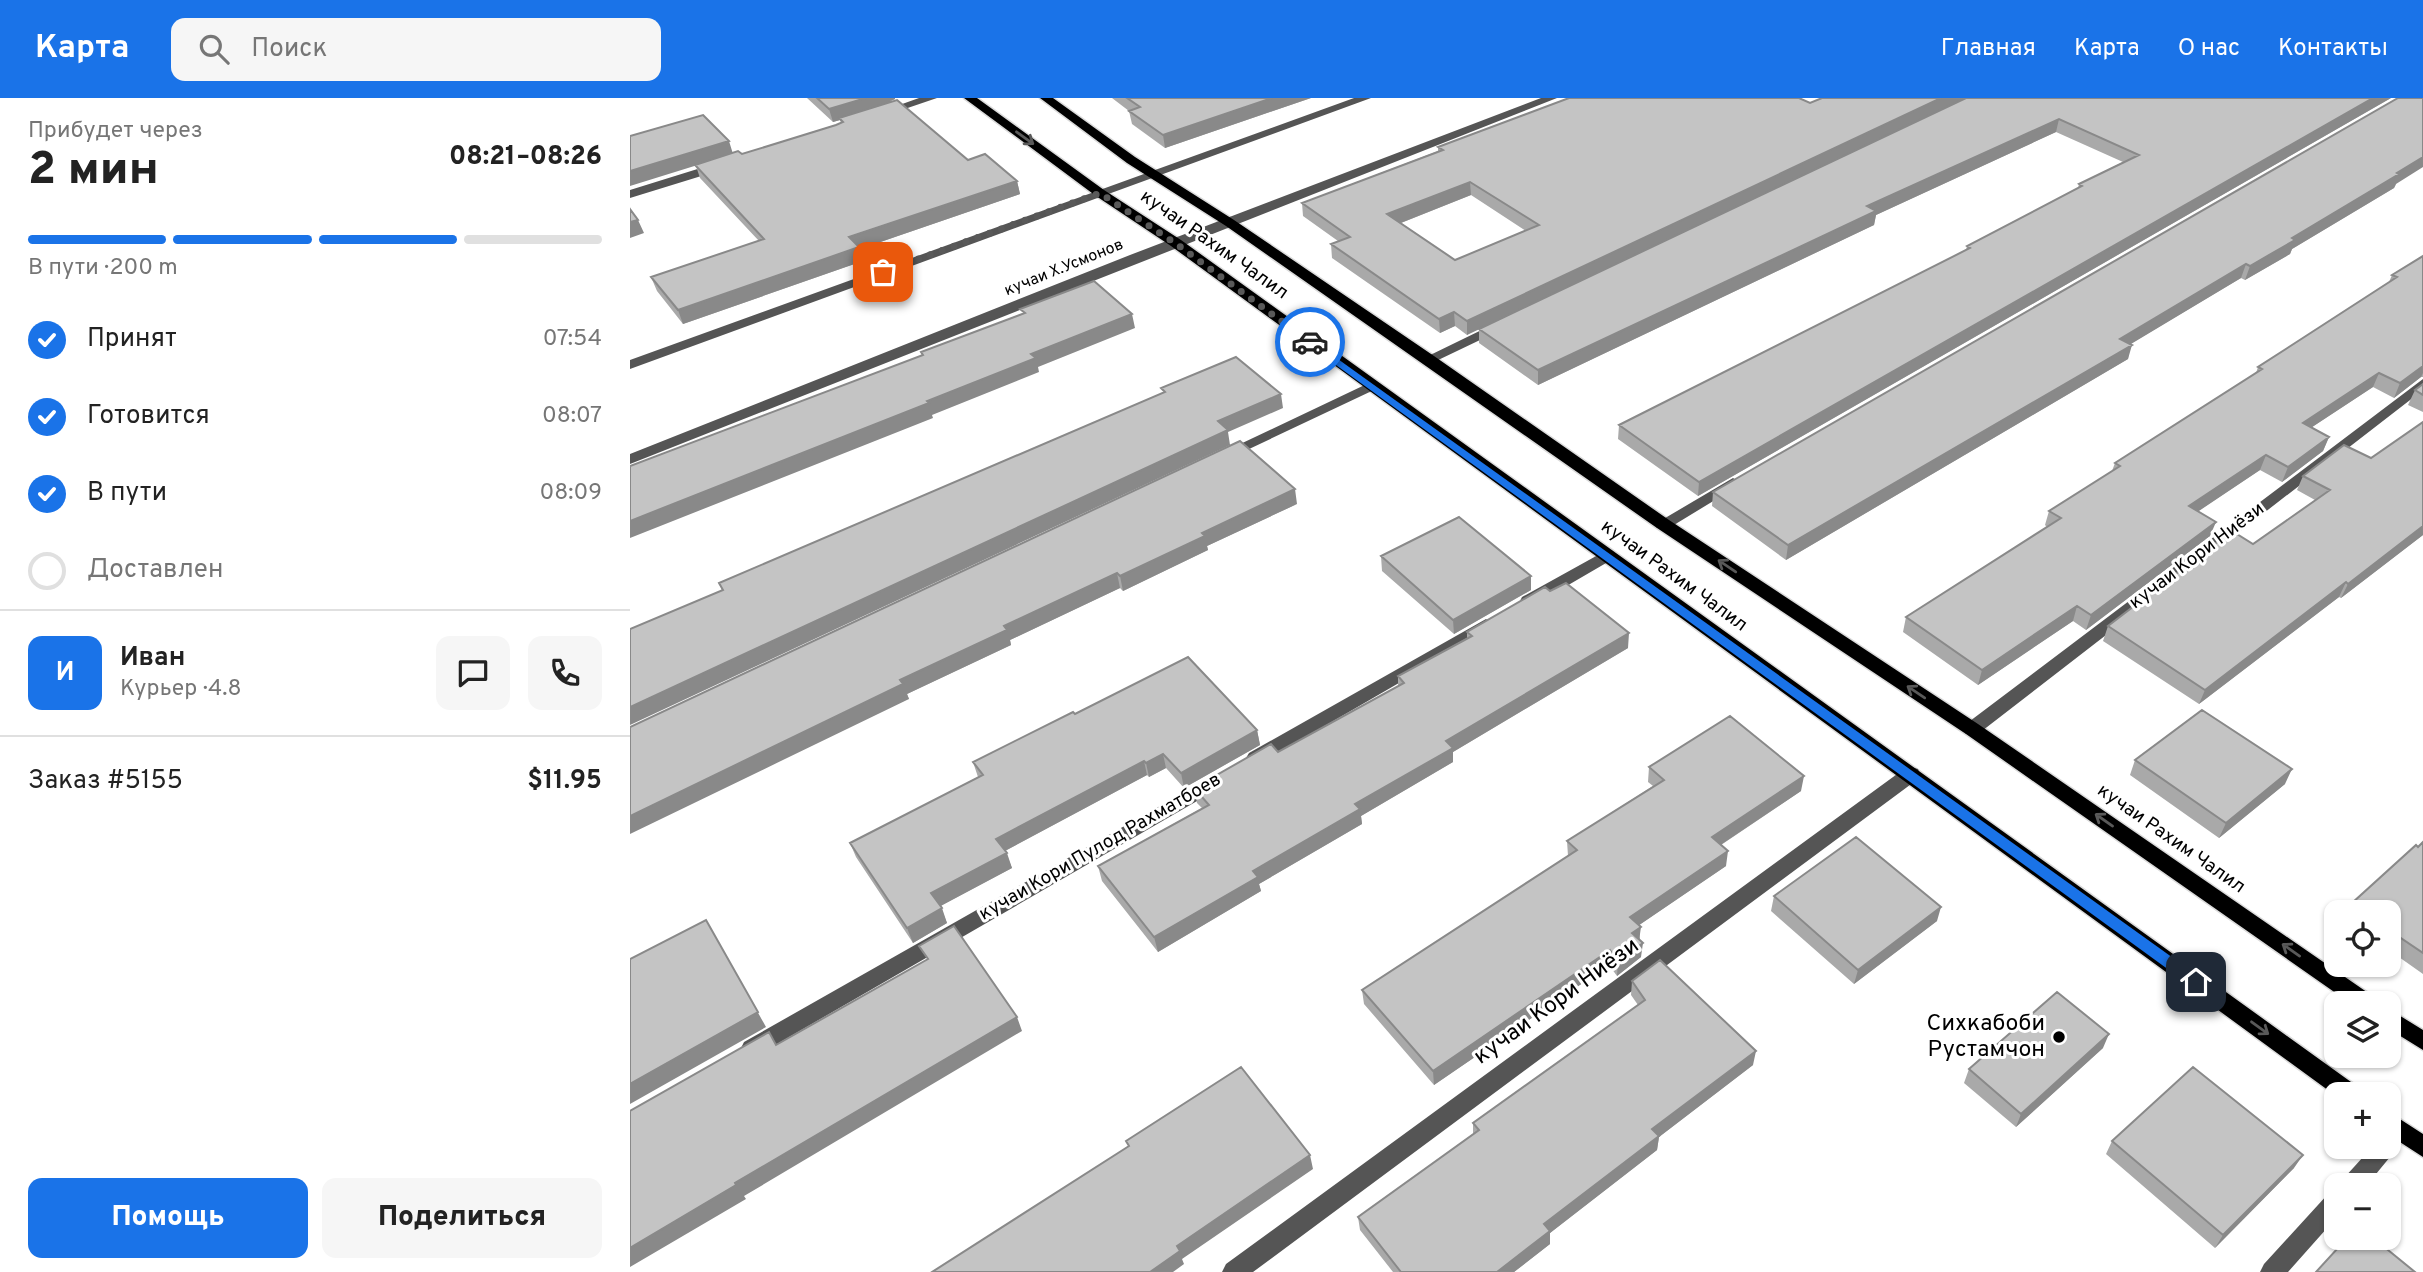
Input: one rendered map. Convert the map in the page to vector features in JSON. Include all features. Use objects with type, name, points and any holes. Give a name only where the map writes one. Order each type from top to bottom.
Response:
[{"type":"main road","name":"кучаи Рахим Чалил","points":[[970,98],[1911,774],[2334,1082]]},
{"type":"main road","name":"кучаи Рахим Чалил","points":[[1046,98],[1154,175],[1230,223],[1429,359],[1662,524],[1972,729],[2350,991]]},
{"type":"main road","points":[[2401,1025],[2423,1041]]},
{"type":"main road","points":[[2401,1139],[2423,1147]]},
{"type":"street","points":[[867,118],[931,98]]},
{"type":"street","points":[[630,365],[1366,98]]},
{"type":"street","name":"кучаи Х.Усмонов","points":[[630,459],[1175,243],[1551,98]]},
{"type":"street","points":[[630,194],[735,161]]},
{"type":"street","points":[[1429,359],[1513,319]]},
{"type":"street","name":"кучаи Кори Ниёзи","points":[[1972,729],[2423,383]]},
{"type":"street","points":[[1211,461],[1371,386]]},
{"type":"street","points":[[1662,524],[1749,474]]},
{"type":"street","name":"кучаи Кори Пулод Рахматбоев","points":[[738,1056],[1607,555]]},
{"type":"street","name":"кучаи Кори Ниёзи","points":[[1234,1272],[1911,774]]},
{"type":"street","points":[[2362,1173],[2373,1159]]},
{"type":"street","points":[[2272,1272],[2324,1215]]},
{"type":"building","points":[[817,98],[866,98],[829,109]]},
{"type":"building","points":[[1127,98],[1272,98],[1163,135],[1129,111],[1140,107]]},
{"type":"building","points":[[1569,98],[1799,98],[1810,103],[1822,98],[1941,98],[1467,321],[1454,312],[1439,319],[1331,244],[1350,237],[1302,203],[1443,150],[1438,147]],"holes":[[[1470,182],[1539,225],[1455,260],[1387,214]]]},
{"type":"building","points":[[1966,98],[2373,98],[1699,482],[1619,425],[1970,248],[1967,246],[2082,186],[2079,184],[2139,155],[2059,119],[1867,206],[1876,211],[1538,370],[1479,329]]},
{"type":"building","points":[[2398,98],[2423,98],[2423,157],[2292,238],[2295,240],[2250,266],[2246,264],[2120,339],[2132,345],[1788,545],[1713,492]]},
{"type":"building","points":[[897,100],[968,160],[985,154],[1017,181],[849,237],[859,247],[678,310],[651,277],[764,239],[695,165],[738,151],[742,154],[836,125],[843,122],[839,118]]},
{"type":"building","points":[[703,115],[729,141],[630,171],[630,136]]},
{"type":"building","points":[[630,209],[638,220],[630,222]]},
{"type":"building","points":[[2423,256],[2423,366],[2400,383],[2379,373],[2303,423],[2329,437],[2288,467],[2266,455],[2189,506],[2216,522],[2091,615],[2077,606],[1982,670],[1906,617],[2061,518],[2049,511],[2120,466],[2115,463],[2262,369],[2258,367],[2397,277],[2392,275]]},
{"type":"building","points":[[1094,281],[1132,314],[1031,354],[1036,358],[927,401],[929,403],[630,521],[630,466],[923,355],[921,352],[1025,313],[1020,309]]},
{"type":"building","points":[[1236,357],[1281,394],[1218,421],[1228,430],[630,707],[630,629],[723,590],[719,583],[1165,392],[1161,388]]},
{"type":"building","points":[[2423,384],[2423,395],[2415,390]]},
{"type":"building","points":[[2423,422],[2423,526],[2205,690],[2108,626],[2232,531],[2253,544],[2330,490],[2303,476],[2344,445],[2371,458]]},
{"type":"building","points":[[1240,441],[1295,489],[1202,533],[1205,536],[1120,576],[1117,573],[1004,626],[1007,630],[900,680],[903,684],[630,816],[630,727]]},
{"type":"building","points":[[1459,517],[1531,576],[1453,620],[1381,556]]},
{"type":"building","points":[[1566,583],[1629,633],[1446,741],[1453,748],[1355,804],[1360,809],[1253,871],[1258,877],[1154,937],[1098,866],[1209,805],[1194,788],[1271,744],[1278,752],[1404,683],[1398,676],[1472,636],[1467,632],[1545,587],[1550,591]]},
{"type":"building","points":[[1188,657],[1257,730],[1181,773],[1163,754],[1146,763],[1144,761],[996,839],[1007,853],[931,893],[942,908],[907,928],[850,843],[983,775],[973,762]]},
{"type":"building","points":[[2202,710],[2292,769],[2226,823],[2135,760]]},
{"type":"building","points":[[1730,716],[1804,776],[1712,837],[1728,851],[1630,917],[1641,927],[1632,933],[1643,943],[1618,961],[1610,950],[1433,1071],[1362,990],[1577,850],[1567,841],[1664,780],[1649,767]]},
{"type":"building","points":[[1856,837],[1941,907],[1858,970],[1774,896]]},
{"type":"building","points":[[2423,842],[2423,953],[2401,938],[2401,900],[2355,900],[2416,845],[2418,847]]},
{"type":"building","points":[[706,920],[758,1012],[630,1084],[630,959]]},
{"type":"building","points":[[954,926],[1017,1017],[630,1248],[630,1111],[769,1032],[776,1045],[928,959],[919,946]]},
{"type":"building","points":[[1660,960],[1756,1051],[1652,1129],[1659,1136],[1544,1224],[1550,1231],[1497,1272],[1401,1272],[1358,1217],[1479,1130],[1473,1123],[1645,1000],[1632,981]]},
{"type":"building","points":[[2057,992],[2109,1034],[2021,1114],[1969,1069]]},
{"type":"building","points":[[1241,1067],[1310,1155],[1177,1246],[1180,1251],[1150,1272],[932,1272],[1129,1146],[1126,1141]]},
{"type":"building","points":[[2193,1067],[2303,1155],[2223,1235],[2112,1141]]},
{"type":"building","points":[[2336,1250],[2388,1250],[2415,1272],[2316,1272]]},
{"type":"way so far","points":[[883,272],[1100,193],[1175,243],[1310,342]]},
{"type":"place","name":"Сихкабоби Рустамчон","points":[[2059,1037]]},
{"type":"route","points":[[1310,342],[2196,982]]}]
